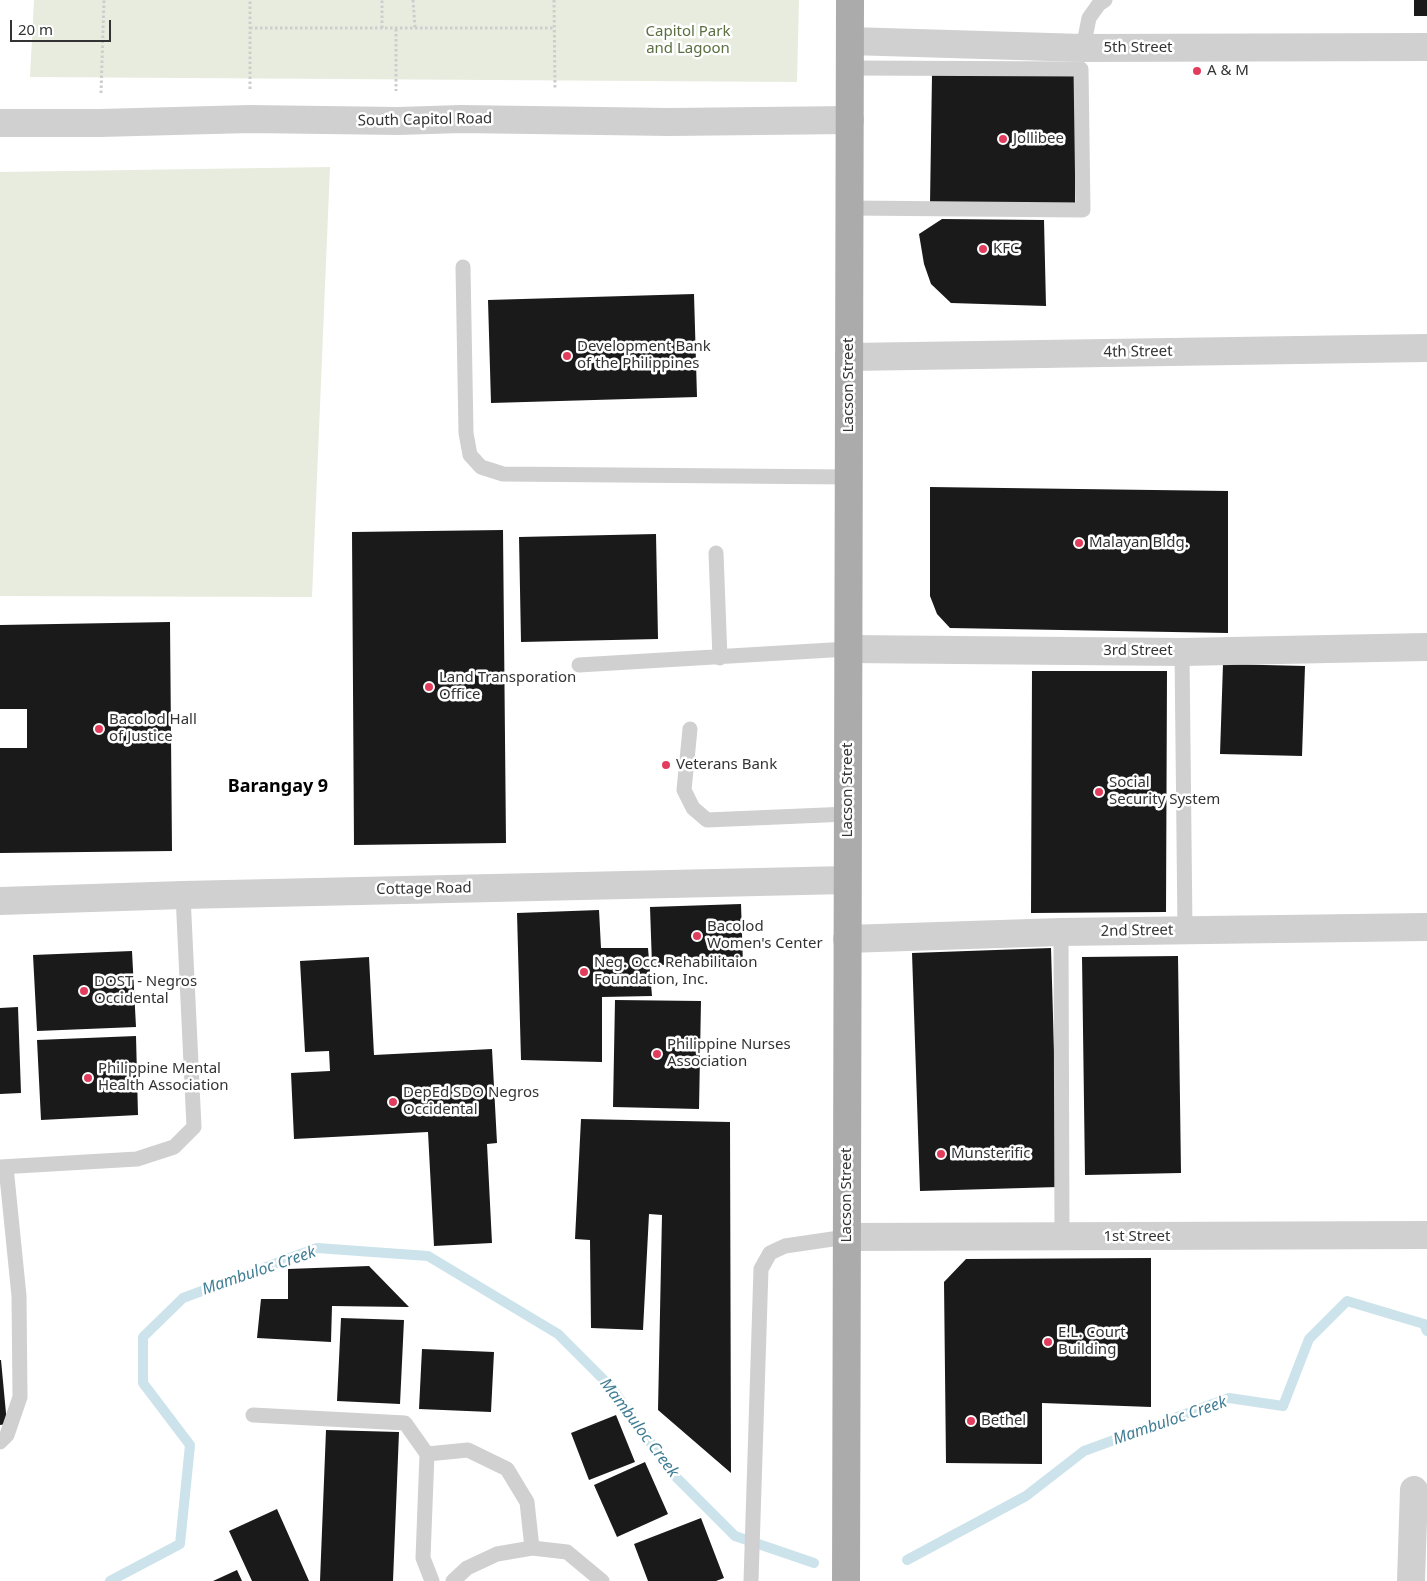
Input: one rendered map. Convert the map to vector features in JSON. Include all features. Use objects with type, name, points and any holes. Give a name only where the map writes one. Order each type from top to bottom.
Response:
[{"type":"main road","name":"Lacson Street","points":[[846,1581],[850,0]]},
{"type":"street","name":"5th Street","points":[[850,41],[1083,48],[1427,47]]},
{"type":"street","name":"South Capitol Road","points":[[0,122],[100,123],[250,119],[398,121],[461,119],[670,122],[850,120]]},
{"type":"street","name":"4th Street","points":[[849,356],[1427,348]]},
{"type":"street","name":"3rd Street","points":[[848,649],[1182,652],[1427,647]]},
{"type":"street","name":"Cottage Road","points":[[0,901],[847,880]]},
{"type":"street","name":"2nd Street","points":[[847,939],[1061,932],[1427,927]]},
{"type":"street","name":"1st Street","points":[[846,1237],[1427,1235]]},
{"type":"street","points":[[1411,1581],[1414,1490]]},
{"type":"lane","points":[[1083,48],[1089,18],[1099,4],[1105,0]]},
{"type":"lane","points":[[849,208],[1083,210],[1081,69],[850,68]]},
{"type":"lane","points":[[463,267],[466,433],[470,455],[481,466],[504,474],[848,477]]},
{"type":"lane","points":[[716,553],[720,658]]},
{"type":"lane","points":[[579,665],[848,649]]},
{"type":"lane","points":[[1182,652],[1184,930]]},
{"type":"lane","points":[[690,729],[684,790],[693,808],[707,820],[848,814]]},
{"type":"lane","points":[[0,1442],[7,1435],[20,1397],[19,1296],[3,1167],[137,1159],[174,1148],[194,1127],[183,895]]},
{"type":"lane","points":[[1061,932],[1062,1237]]},
{"type":"lane","points":[[751,1581],[761,1269],[770,1253],[785,1246],[846,1237]]},
{"type":"lane","points":[[253,1415],[405,1423],[427,1454],[423,1558],[432,1581]]},
{"type":"lane","points":[[427,1454],[468,1450],[506,1469],[527,1502],[532,1548]]},
{"type":"lane","points":[[453,1581],[468,1568],[497,1554],[532,1548],[567,1552],[602,1581]]},
{"type":"path","points":[[100,123],[104,0]]},
{"type":"path","points":[[250,0],[250,119]]},
{"type":"path","points":[[382,0],[382,28]]},
{"type":"path","points":[[414,0],[414,28]]},
{"type":"path","points":[[554,0],[555,120]]},
{"type":"path","points":[[250,28],[555,28]]},
{"type":"path","points":[[396,28],[398,121]]},
{"type":"green space","name":"Capitol Park and Lagoon","points":[[34,0],[799,0],[797,82],[30,77]]},
{"type":"green space","points":[[330,167],[312,597],[0,596],[0,172]]},
{"type":"building","points":[[1414,0],[1427,0],[1427,16],[1414,16]]},
{"type":"building","name":"Jollibee","points":[[932,75],[1076,75],[1075,204],[930,204]]},
{"type":"building","name":"KFC","points":[[942,219],[1044,220],[1046,306],[951,303],[931,284],[924,264],[919,234]]},
{"type":"building","points":[[694,294],[697,397],[491,403],[488,300]]},
{"type":"building","name":"Malayan Bldg.","points":[[930,487],[1228,491],[1228,633],[950,628],[937,614],[930,596]]},
{"type":"building","name":"Land Transporation Office","points":[[503,530],[506,843],[354,845],[352,532]]},
{"type":"building","points":[[656,534],[658,639],[521,642],[519,537]]},
{"type":"building","name":"Bacolod Hall of Justice","points":[[170,622],[172,851],[0,853],[0,748],[27,748],[27,709],[0,709],[0,625]]},
{"type":"building","points":[[1223,664],[1305,666],[1302,756],[1220,754]]},
{"type":"building","name":"Social Security System","points":[[1032,671],[1167,671],[1166,912],[1031,913]]},
{"type":"building","name":"Bacolod Women's Center","points":[[741,904],[743,964],[652,965],[650,907]]},
{"type":"building","name":"Neg. Occ. Rehabilitaion Foundation, Inc.","points":[[599,910],[601,948],[648,948],[652,996],[602,997],[602,1062],[521,1060],[517,913]]},
{"type":"building","points":[[1051,948],[1058,1187],[920,1191],[912,953]]},
{"type":"building","name":"DOST - Negros Occidental","points":[[132,951],[136,1027],[37,1031],[33,955]]},
{"type":"building","points":[[1178,956],[1181,1173],[1085,1175],[1082,957]]},
{"type":"building","name":"DepEd SDO Negros Occidental","points":[[369,957],[374,1055],[492,1049],[497,1143],[487,1144],[492,1243],[434,1246],[428,1132],[294,1139],[291,1073],[330,1071],[329,1051],[305,1052],[300,961]]},
{"type":"building","name":"Philippine Nurses Association","points":[[615,1000],[701,1001],[699,1109],[613,1107]]},
{"type":"building","points":[[18,1007],[21,1093],[0,1094],[0,1008]]},
{"type":"building","name":"Philippine Mental Health Association","points":[[136,1036],[138,1115],[41,1120],[37,1040]]},
{"type":"building","points":[[581,1119],[730,1122],[731,1473],[658,1410],[662,1215],[649,1214],[643,1330],[591,1328],[590,1240],[575,1239]]},
{"type":"building","name":"E.L. Court Building","points":[[1151,1258],[1151,1407],[1042,1403],[1042,1464],[946,1463],[944,1282],[966,1259]]},
{"type":"building","points":[[369,1266],[409,1307],[332,1306],[331,1342],[257,1338],[261,1299],[288,1299],[288,1269]]},
{"type":"building","points":[[341,1318],[404,1320],[400,1404],[337,1401]]},
{"type":"building","points":[[422,1349],[494,1352],[491,1412],[419,1409]]},
{"type":"building","points":[[0,1360],[7,1424],[0,1425]]},
{"type":"building","points":[[616,1415],[635,1462],[589,1480],[571,1433]]},
{"type":"building","points":[[326,1430],[399,1432],[393,1581],[320,1581]]},
{"type":"building","points":[[645,1462],[668,1514],[617,1537],[594,1485]]},
{"type":"building","points":[[277,1509],[309,1581],[252,1581],[229,1531]]},
{"type":"building","points":[[701,1518],[724,1578],[716,1581],[648,1581],[634,1544]]},
{"type":"building","points":[[237,1570],[242,1581],[213,1581]]},
{"type":"waterway","name":"Mambuloc Creek","points":[[110,1581],[180,1544],[190,1445],[143,1383],[143,1337],[183,1298],[317,1248],[428,1256],[558,1334],[611,1387],[673,1474],[735,1536],[814,1563]]},
{"type":"waterway","name":"Mambuloc Creek","points":[[907,1560],[1026,1496],[1084,1451],[1229,1398],[1283,1406],[1309,1339],[1347,1301],[1424,1324],[1427,1331]]},
{"type":"place","name":"A & M","points":[[1197,71]]},
{"type":"place","name":"Jollibee","points":[[1003,139]]},
{"type":"place","name":"KFC","points":[[983,249]]},
{"type":"place","name":"Development Bank of the Philippines","points":[[567,356]]},
{"type":"place","name":"Malayan Bldg.","points":[[1079,543]]},
{"type":"place","name":"Land Transporation Office","points":[[429,687]]},
{"type":"place","name":"Bacolod Hall of Justice","points":[[99,729]]},
{"type":"place","name":"Veterans Bank","points":[[666,765]]},
{"type":"place","name":"Social Security System","points":[[1099,792]]},
{"type":"place","name":"Bacolod Women's Center","points":[[697,936]]},
{"type":"place","name":"Neg. Occ. Rehabilitaion Foundation, Inc.","points":[[584,972]]},
{"type":"place","name":"DOST - Negros Occidental","points":[[84,991]]},
{"type":"place","name":"Philippine Nurses Association","points":[[657,1054]]},
{"type":"place","name":"Philippine Mental Health Association","points":[[88,1078]]},
{"type":"place","name":"DepEd SDO Negros Occidental","points":[[393,1102]]},
{"type":"place","name":"Munsterific","points":[[941,1154]]},
{"type":"place","name":"E.L. Court Building","points":[[1048,1342]]},
{"type":"place","name":"Bethel","points":[[971,1421]]},
{"type":"district","name":"Barangay 9","points":[[278,787]]}]
